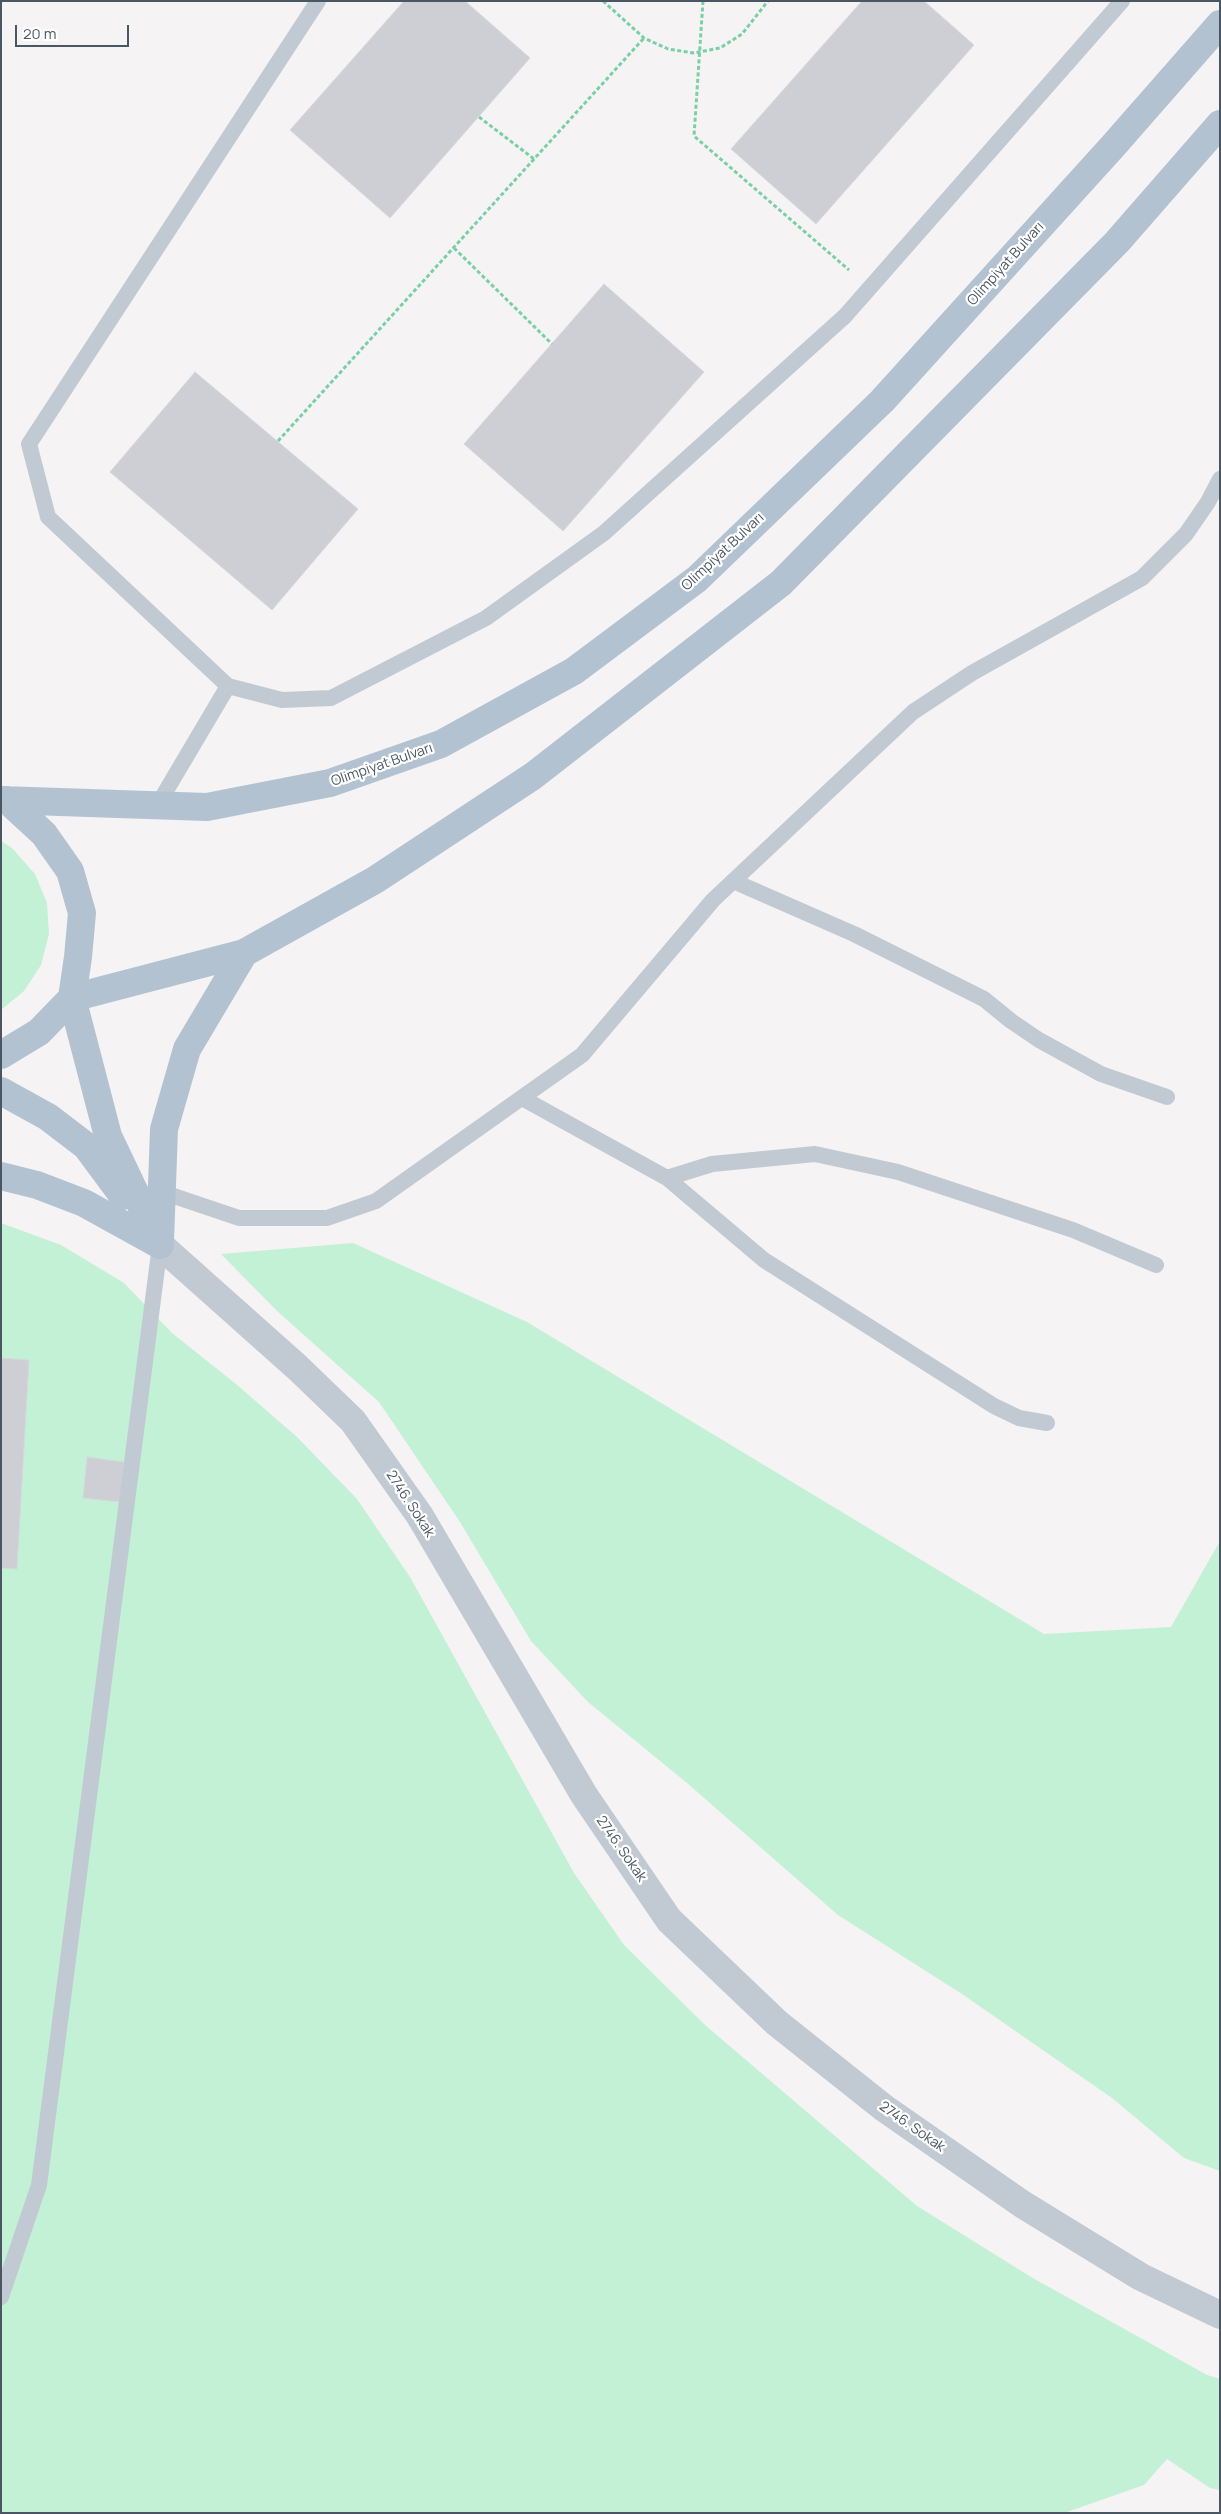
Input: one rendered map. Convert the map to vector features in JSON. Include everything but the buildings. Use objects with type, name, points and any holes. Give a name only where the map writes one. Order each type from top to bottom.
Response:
[{"type":"main road","name":"Olimpiyat Bulvarı","points":[[3,797],[206,807],[330,784],[440,744],[574,671],[697,579],[882,401],[1107,153],[1220,24]]},
{"type":"main road","points":[[1,1055],[39,1032],[72,998],[244,953],[375,880],[533,776],[781,583],[1117,242],[1220,124]]},
{"type":"main road","points":[[3,797],[44,834],[70,870],[82,913],[72,998],[108,1136],[160,1245]]},
{"type":"main road","points":[[160,1245],[164,1128],[187,1049],[244,953]]},
{"type":"main road","points":[[1,1091],[48,1117],[86,1146],[160,1245]]},
{"type":"main road","points":[[1,1176],[36,1185],[84,1203],[160,1245]]},
{"type":"street","name":"2746. Sokak","points":[[160,1245],[298,1368],[353,1421],[420,1516],[584,1795],[670,1920],[777,2023],[884,2108],[1053,2224],[1141,2278],[1220,2314]]},
{"type":"lane","points":[[318,1],[29,444],[48,517],[228,686],[282,700],[331,698],[486,618],[604,533],[845,316],[1122,1]]},
{"type":"lane","points":[[162,1192],[239,1218],[327,1218],[376,1201],[582,1056],[713,900],[913,712],[972,673],[1142,578],[1186,534],[1214,501],[1220,479]]},
{"type":"lane","points":[[157,806],[228,686]]},
{"type":"lane","points":[[734,881],[854,934],[984,999],[1011,1021],[1039,1040],[1101,1074],[1167,1097]]},
{"type":"lane","points":[[522,1098],[667,1178],[764,1260],[994,1406],[1018,1418],[1047,1423]]},
{"type":"lane","points":[[667,1178],[712,1164],[815,1154],[898,1172],[1073,1230],[1156,1265]]},
{"type":"lane","points":[[1,2297],[39,2185],[160,1245]]},
{"type":"path","points":[[603,1],[644,38],[668,50],[700,52],[720,48],[742,34],[768,1]]},
{"type":"path","points":[[703,1],[694,136],[870,288]]},
{"type":"path","points":[[278,441],[644,38]]},
{"type":"path","points":[[479,116],[534,159]]},
{"type":"path","points":[[453,248],[552,344]]},
{"type":"green space","points":[[1,841],[12,848],[35,874],[47,903],[49,934],[41,965],[24,991],[1,1010]]},
{"type":"green space","points":[[1,1223],[61,1245],[124,1283],[172,1333],[236,1384],[297,1437],[357,1499],[410,1577],[574,1873],[624,1945],[705,2025],[917,2206],[1031,2277],[1207,2375],[1220,2379],[1220,2490],[1210,2488],[1167,2459],[1144,2485],[1064,2513],[1,2513]]},
{"type":"green space","points":[[353,1243],[527,1322],[1044,1634],[1171,1627],[1220,1541],[1220,2171],[1184,2158],[1112,2098],[962,1994],[838,1915],[687,1783],[588,1702],[531,1641],[460,1522],[379,1402],[277,1311],[221,1254]]}]
